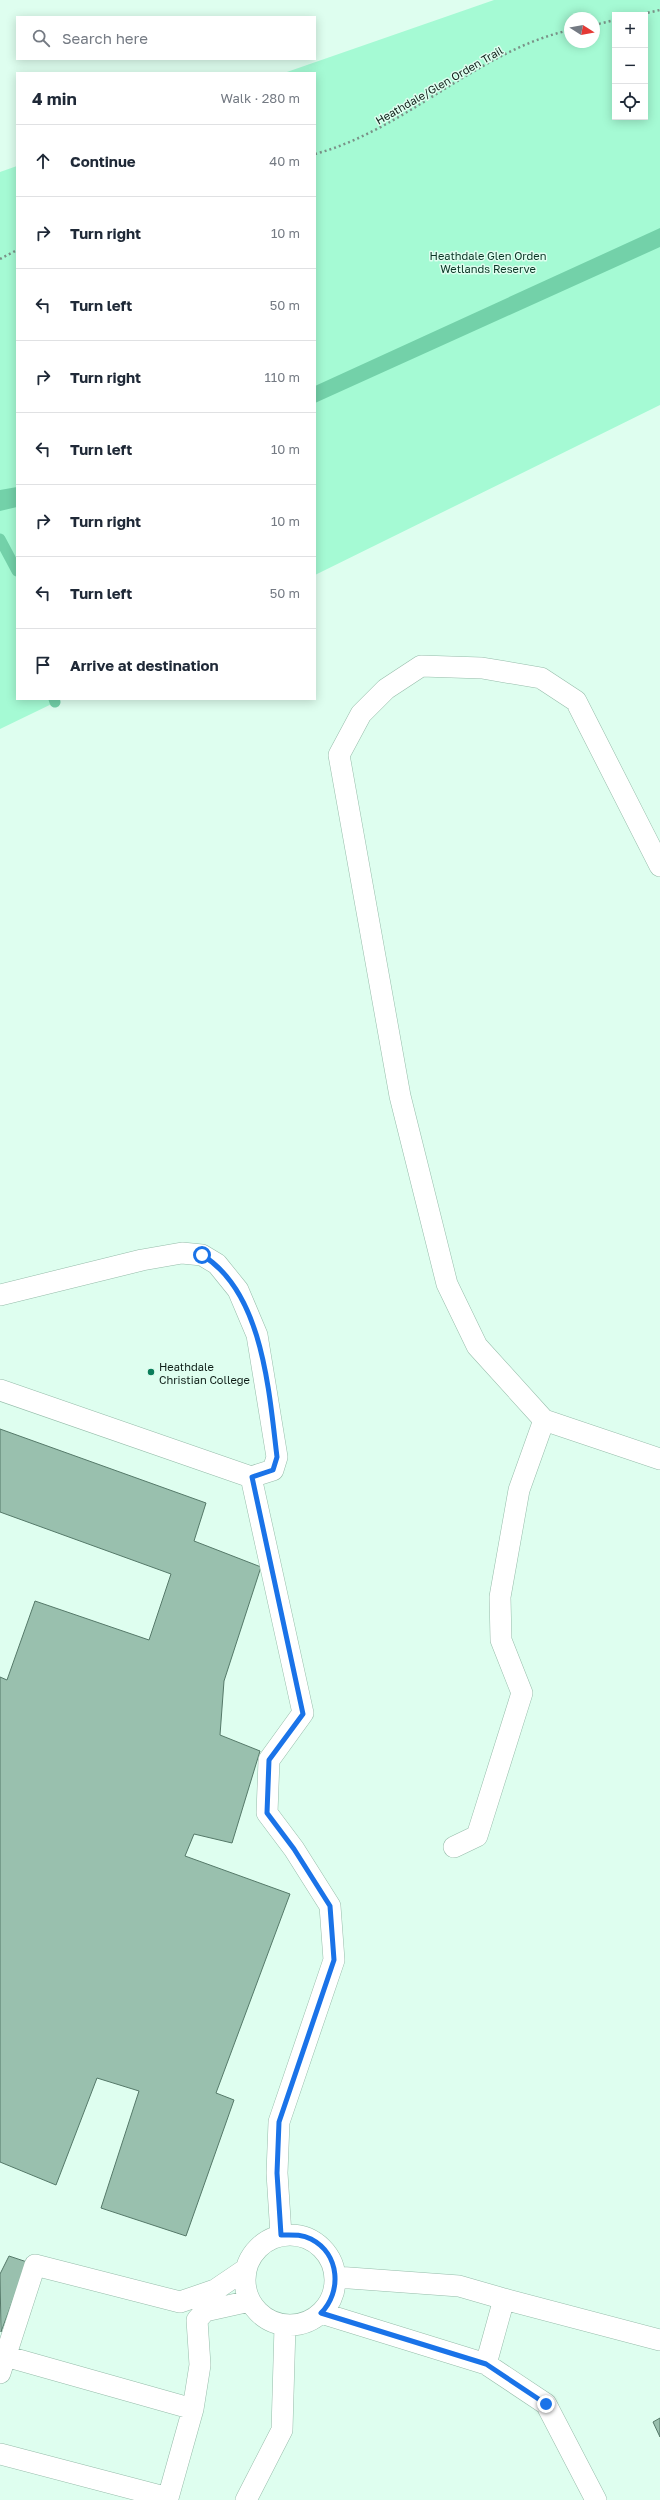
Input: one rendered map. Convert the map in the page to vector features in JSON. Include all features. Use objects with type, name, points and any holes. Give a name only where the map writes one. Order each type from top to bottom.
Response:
[{"type":"lane","points":[[660,866],[576,701],[541,678],[482,668],[421,666],[386,689],[361,714],[339,755],[400,1096],[447,1284],[477,1346],[544,1420],[660,1459]]},
{"type":"lane","points":[[0,1295],[142,1260],[182,1253],[202,1255],[217,1264],[238,1290],[257,1335],[272,1418],[277,1457],[273,1470],[252,1477],[0,1390]]},
{"type":"lane","points":[[454,1847],[477,1836],[522,1693],[501,1640],[500,1597],[519,1490],[544,1420]]},
{"type":"lane","points":[[252,1477],[303,1714],[269,1760],[267,1813],[294,1849],[330,1906],[334,1960],[279,2122],[277,2173],[281,2235]]},
{"type":"lane","points":[[296,2234],[318,2244],[324,2249],[333,2262],[336,2277],[334,2293],[327,2307],[316,2318],[301,2325],[285,2326],[270,2321],[259,2314],[250,2301],[245,2285],[246,2269],[254,2252],[266,2241],[281,2235],[296,2234]]},
{"type":"lane","points":[[193,2408],[2,2365],[35,2265],[180,2302],[215,2290],[231,2282],[246,2269]]},
{"type":"lane","points":[[336,2277],[459,2286],[660,2340]]},
{"type":"lane","points":[[486,2364],[504,2299]]},
{"type":"lane","points":[[0,2454],[168,2498],[193,2408],[200,2366],[197,2320],[205,2311],[250,2301]]},
{"type":"lane","points":[[321,2313],[486,2364],[546,2404],[596,2500]]},
{"type":"lane","points":[[246,2500],[282,2430],[285,2326]]},
{"type":"path","points":[[648,13],[660,10]]},
{"type":"path","points":[[600,24],[612,21]]},
{"type":"path","name":"Heathdale/Glen Orden Trail","points":[[316,154],[334,148],[379,129],[486,65],[530,43],[564,32]]},
{"type":"path","points":[[0,259],[16,251]]},
{"type":"green space","name":"Heathdale Glen Orden Wetlands Reserve","points":[[494,0],[660,0],[660,405],[316,575],[316,72],[287,72]]},
{"type":"green space","points":[[16,166],[16,700],[60,700],[0,729],[0,172]]},
{"type":"shaded area","points":[[660,228],[660,247],[316,403],[316,386]]},
{"type":"shaded area","points":[[16,487],[16,507],[0,511],[0,490]]},
{"type":"building","points":[[0,1429],[206,1503],[194,1541],[261,1567],[224,1681],[220,1735],[260,1751],[232,1843],[194,1834],[185,1856],[290,1894],[216,2093],[234,2100],[186,2236],[101,2208],[139,2091],[97,2078],[56,2185],[0,2162],[0,1677],[7,1680],[35,1601],[149,1640],[171,1574],[0,1512]]},
{"type":"building","points":[[9,2256],[27,2262],[1,2332],[0,2274]]},
{"type":"building","points":[[660,2418],[660,2437],[653,2422]]},
{"type":"waterway","points":[[0,539],[16,569]]},
{"type":"place","name":"Heathdale Christian College","points":[[151,1372]]},
{"type":"route","points":[[202,1255],[217,1264],[238,1290],[257,1335],[272,1418],[277,1457],[273,1470],[252,1477],[303,1714],[269,1760],[267,1813],[294,1849],[330,1906],[334,1960],[279,2122],[277,2173],[281,2235],[296,2234],[312,2239],[324,2249],[333,2262],[336,2277],[334,2293],[327,2307],[321,2313],[486,2364],[546,2404]]}]
